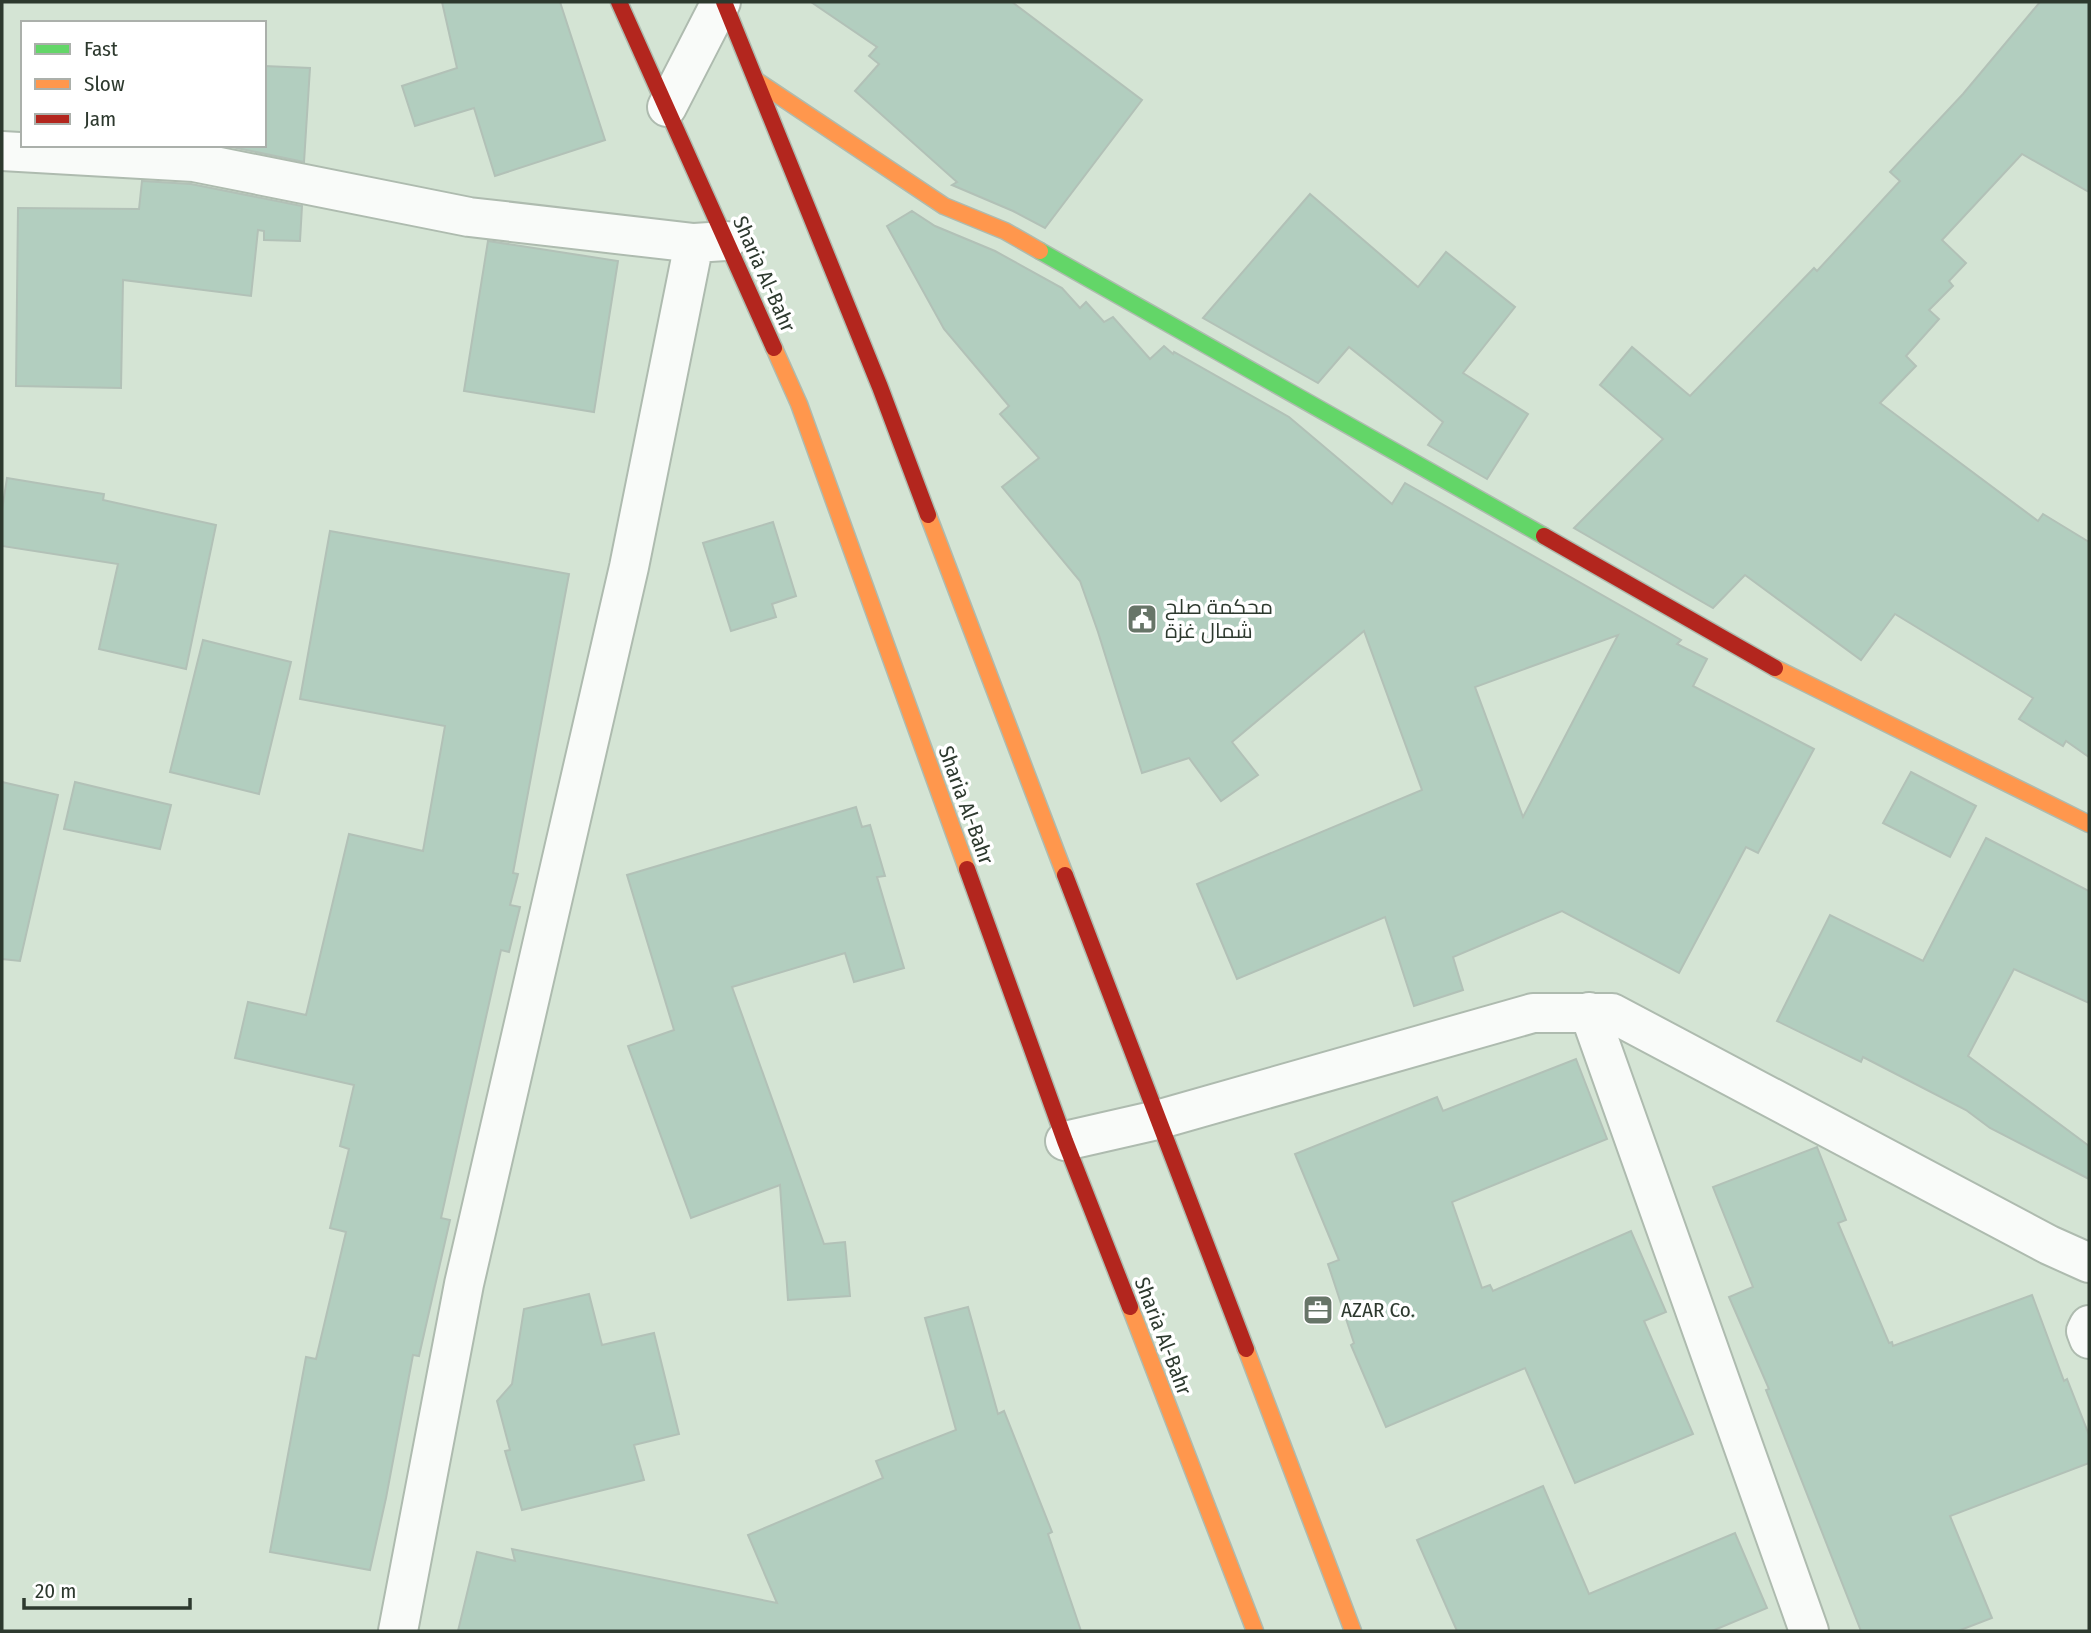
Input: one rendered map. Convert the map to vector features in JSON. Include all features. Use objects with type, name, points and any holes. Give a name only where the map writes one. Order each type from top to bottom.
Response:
[{"type":"main road","name":"Sharia Al-Bahr","points":[[619,2],[667,107],[710,242],[799,404],[1065,1142],[1255,1631]]},
{"type":"main road","points":[[723,2],[880,387],[1353,1631]]},
{"type":"main road","points":[[757,81],[944,206],[1005,231],[1754,657],[2089,824]]},
{"type":"street","points":[[667,107],[723,2]]},
{"type":"street","points":[[2,151],[194,162],[469,217],[710,242],[629,567],[464,1284],[398,1631]]},
{"type":"street","points":[[1589,1012],[1809,1631]]},
{"type":"street","points":[[1065,1142],[1157,1120],[1534,1013],[1612,1013],[2049,1245],[2089,1263]]},
{"type":"street","points":[[2089,1325],[2086,1331],[2089,1339]]},
{"type":"building","points":[[442,2],[560,2],[605,140],[495,176],[474,108],[415,126],[402,86],[457,68]]},
{"type":"building","points":[[811,2],[1012,2],[1142,100],[1045,228],[952,185],[957,182],[855,91],[879,64],[869,56],[877,47]]},
{"type":"building","points":[[2040,2],[2089,2],[2089,192],[2022,154],[1942,240],[1966,263],[1949,281],[1953,286],[1929,310],[1939,319],[1906,356],[1916,366],[1880,403],[2038,521],[2043,514],[2089,542],[2089,757],[2066,741],[2063,746],[2019,719],[2033,698],[1895,614],[1861,660],[1745,575],[1713,608],[1574,528],[1663,439],[1600,385],[1632,347],[1690,396],[1814,268],[1817,271],[1900,181],[1890,172],[1963,94]]},
{"type":"building","points":[[266,66],[310,68],[304,162],[232,147],[266,147]]},
{"type":"building","points":[[142,181],[191,184],[302,206],[300,241],[264,240],[264,231],[258,230],[251,296],[123,280],[121,388],[16,386],[18,208],[139,209]]},
{"type":"building","points":[[1310,194],[1418,287],[1446,252],[1515,307],[1463,373],[1528,414],[1487,479],[1428,445],[1443,422],[1349,347],[1318,383],[1203,318]]},
{"type":"building","points":[[912,211],[935,226],[995,251],[1062,288],[1080,308],[1086,302],[1104,322],[1113,317],[1150,359],[1164,346],[1173,354],[1174,352],[1289,417],[1392,504],[1405,483],[1681,640],[1677,644],[1707,659],[1693,686],[1814,749],[1758,853],[1746,847],[1679,973],[1562,911],[1453,957],[1463,990],[1414,1006],[1385,917],[1237,979],[1197,884],[1422,790],[1364,631],[1232,742],[1258,775],[1221,801],[1189,758],[1142,773],[1080,581],[1002,487],[1039,458],[1000,414],[1009,406],[944,329],[887,226]],"holes":[[[1618,635],[1523,817],[1475,687]]]},
{"type":"building","points":[[488,241],[618,261],[594,412],[464,391]]},
{"type":"building","points":[[7,478],[104,494],[103,500],[216,525],[186,669],[99,649],[118,564],[2,546],[2,510]]},
{"type":"building","points":[[773,522],[796,596],[772,604],[776,617],[731,631],[703,543]]},
{"type":"building","points":[[330,531],[569,574],[513,873],[518,874],[510,905],[520,907],[509,952],[501,950],[441,1218],[450,1220],[419,1356],[413,1355],[370,1570],[270,1552],[306,1357],[316,1359],[346,1232],[330,1228],[349,1149],[340,1146],[354,1085],[235,1058],[248,1002],[306,1015],[349,834],[423,851],[445,726],[300,699]]},
{"type":"building","points":[[203,640],[291,662],[259,794],[170,772]]},
{"type":"building","points":[[1911,772],[1976,806],[1950,857],[1883,823]]},
{"type":"building","points":[[2,782],[58,795],[20,961],[2,959]]},
{"type":"building","points":[[75,782],[171,805],[160,849],[64,829]]},
{"type":"building","points":[[856,807],[862,827],[870,825],[885,876],[877,877],[904,968],[854,982],[845,953],[732,987],[824,1244],[845,1242],[850,1296],[788,1300],[780,1185],[691,1218],[628,1046],[674,1030],[627,875]]},
{"type":"building","points":[[1986,838],[2089,891],[2089,1003],[2014,969],[1968,1056],[2089,1146],[2089,1179],[1990,1128],[1966,1110],[1863,1057],[1861,1062],[1777,1021],[1830,915],[1923,961]]},
{"type":"building","points":[[1576,1059],[1607,1139],[1452,1202],[1482,1288],[1490,1285],[1493,1291],[1631,1231],[1666,1312],[1644,1321],[1693,1434],[1575,1483],[1525,1368],[1386,1427],[1351,1345],[1354,1343],[1328,1264],[1339,1260],[1295,1154],[1437,1097],[1443,1111]]},
{"type":"building","points":[[1817,1147],[1846,1220],[1838,1223],[1889,1343],[1892,1342],[1893,1346],[2032,1295],[2064,1381],[2067,1379],[2089,1435],[2089,1463],[1950,1516],[1992,1618],[1958,1631],[1861,1631],[1766,1390],[1769,1389],[1729,1297],[1753,1287],[1713,1187]]},
{"type":"building","points":[[589,1294],[602,1345],[654,1333],[679,1434],[634,1445],[644,1480],[522,1510],[505,1451],[510,1450],[497,1401],[512,1384],[524,1309]]},
{"type":"building","points":[[968,1307],[998,1414],[1004,1411],[1052,1532],[1048,1534],[1081,1631],[458,1631],[477,1552],[515,1561],[512,1549],[777,1603],[748,1535],[883,1478],[876,1461],[956,1430],[925,1318]]},
{"type":"building","points":[[1543,1486],[1589,1594],[1735,1533],[1767,1608],[1712,1631],[1457,1631],[1417,1540]]},
{"type":"traffic: fast","points":[[1040,251],[1544,536]]},
{"type":"traffic: slow","points":[[757,81],[944,206],[1005,231],[1040,251]]},
{"type":"traffic: slow","points":[[774,348],[799,404],[967,869]]},
{"type":"traffic: slow","points":[[928,515],[1065,875]]},
{"type":"traffic: slow","points":[[1775,668],[2089,824]]},
{"type":"traffic: slow","points":[[1130,1307],[1255,1631]]},
{"type":"traffic: slow","points":[[1246,1349],[1353,1631]]},
{"type":"traffic: jam","points":[[619,2],[774,348]]},
{"type":"traffic: jam","points":[[724,2],[880,387],[928,515]]},
{"type":"traffic: jam","points":[[1544,536],[1775,668]]},
{"type":"traffic: jam","points":[[967,869],[1065,1141],[1130,1307]]},
{"type":"traffic: jam","points":[[1065,875],[1246,1349]]},
{"type":"place","name":"محكمة صلح شمال غزة","points":[[1142,619]]},
{"type":"place","name":"AZAR Co.","points":[[1318,1310]]}]
